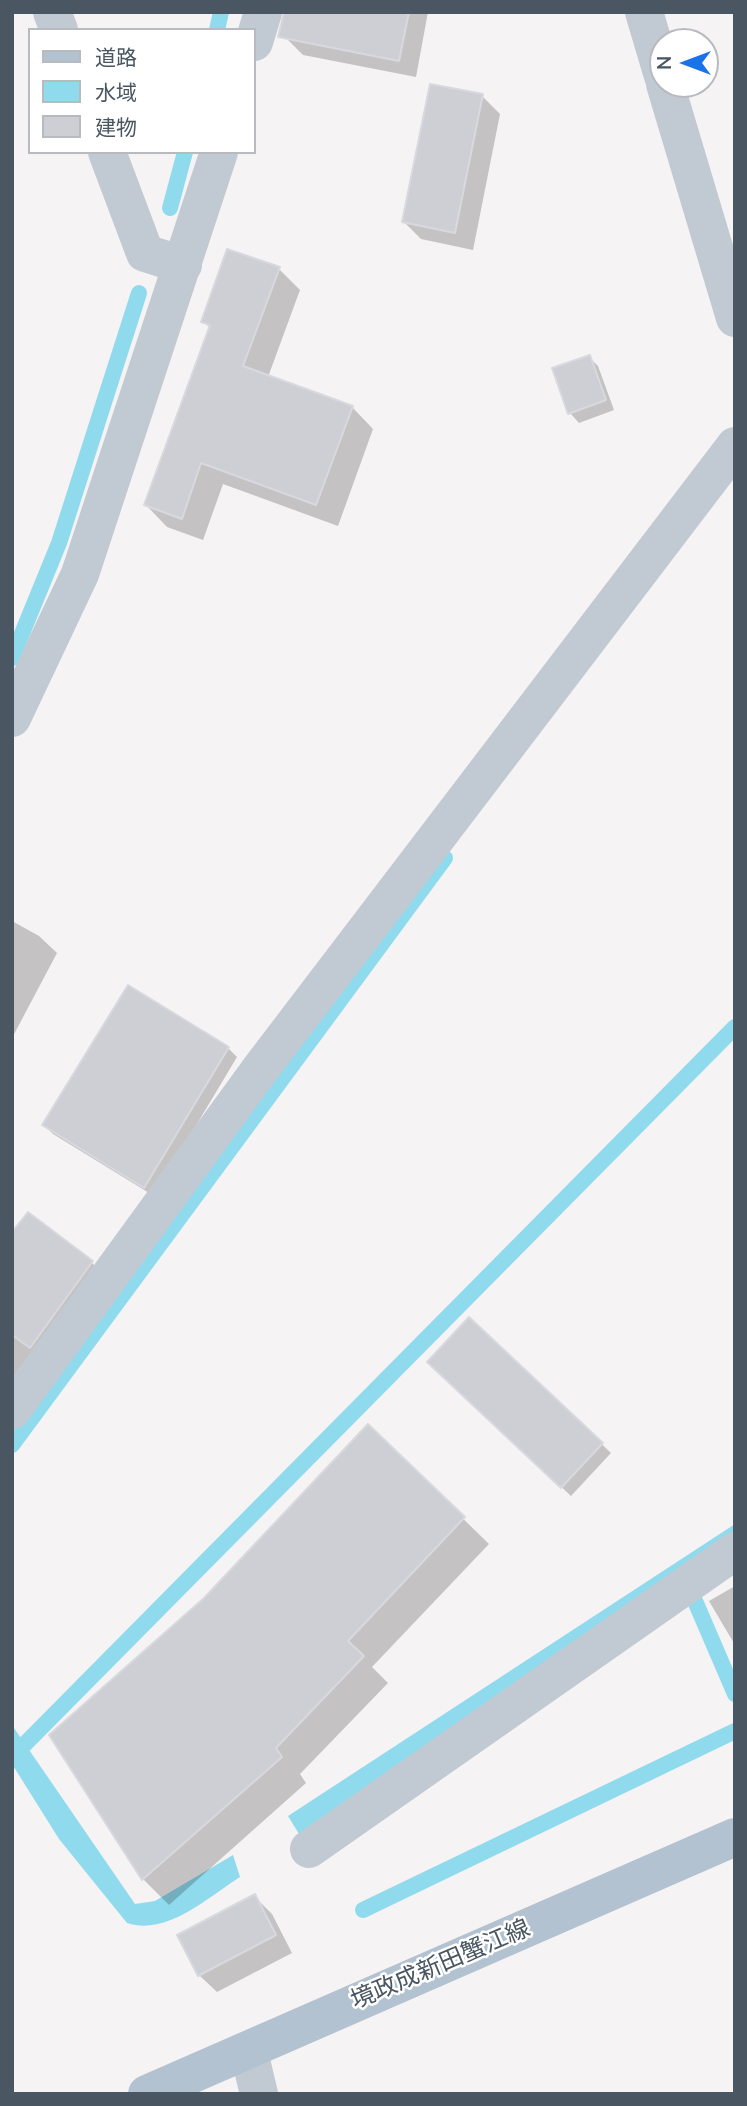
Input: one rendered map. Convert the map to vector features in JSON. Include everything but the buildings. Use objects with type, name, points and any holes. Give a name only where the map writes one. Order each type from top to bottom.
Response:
[{"type":"main road","name":"境政成新田蟹江線","points":[[147,2094],[735,1837]]},
{"type":"street","points":[[256,35],[263,12]]},
{"type":"street","points":[[644,12],[649,29]]},
{"type":"street","points":[[669,98],[735,318]]},
{"type":"street","points":[[108,154],[145,253],[183,265]]},
{"type":"street","points":[[12,718],[80,574],[218,154]]},
{"type":"street","points":[[12,1410],[261,1068],[735,446]]},
{"type":"street","points":[[309,1849],[735,1550]]},
{"type":"street","points":[[248,2052],[259,2094]]},
{"type":"water","points":[[735,1524],[735,1541],[299,1834],[288,1816]]},
{"type":"water","points":[[12,1725],[135,1904],[155,1901],[233,1855],[240,1877],[172,1920],[142,1926],[127,1923],[59,1839],[12,1764]]},
{"type":"waterway","points":[[217,28],[221,12]]},
{"type":"waterway","points":[[170,208],[184,154]]},
{"type":"waterway","points":[[12,658],[59,543],[139,293]]},
{"type":"waterway","points":[[12,1445],[445,858]]},
{"type":"waterway","points":[[18,1751],[735,1027]]},
{"type":"waterway","points":[[695,1601],[735,1694]]},
{"type":"waterway","points":[[363,1910],[735,1731]]}]
